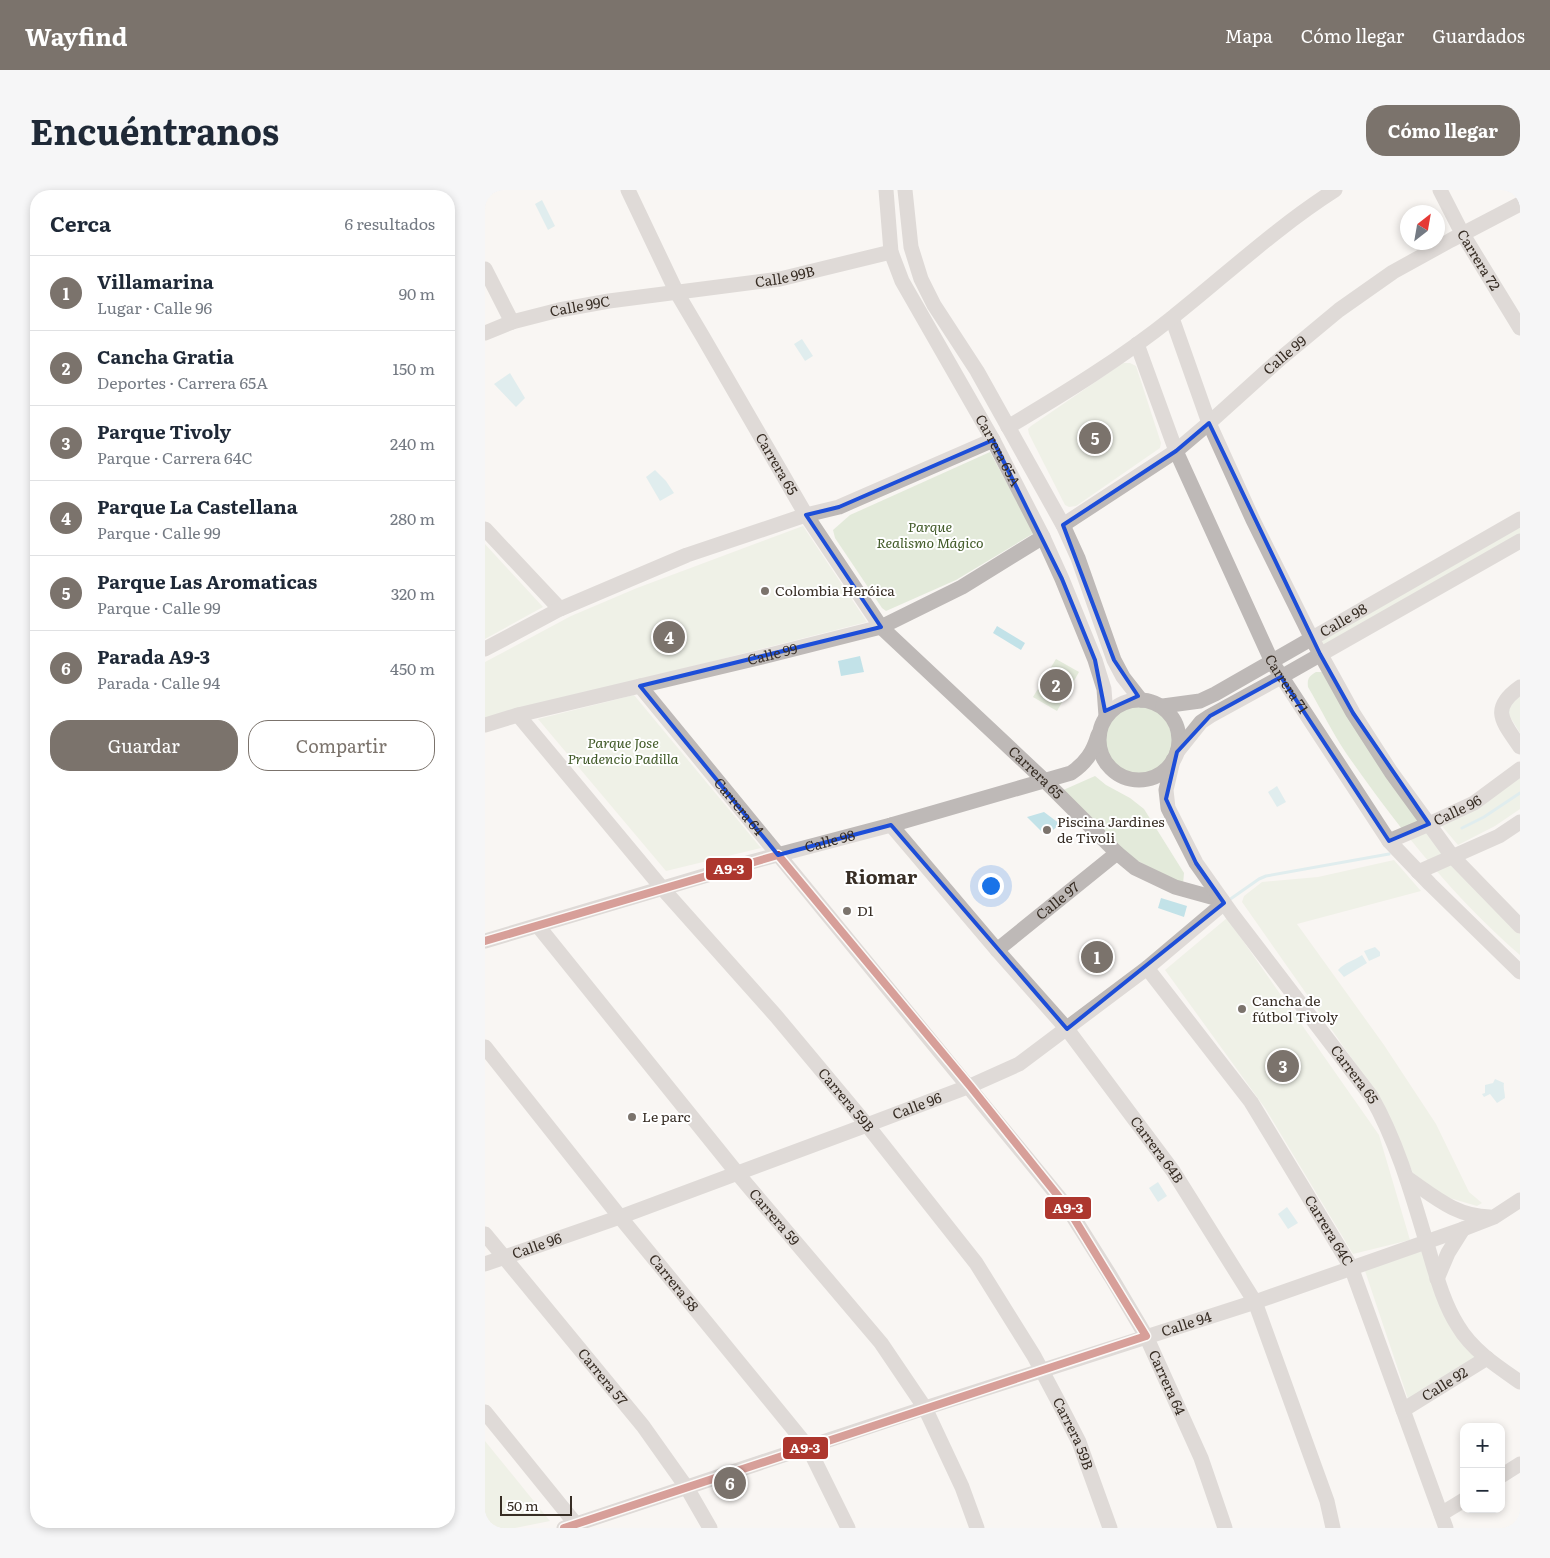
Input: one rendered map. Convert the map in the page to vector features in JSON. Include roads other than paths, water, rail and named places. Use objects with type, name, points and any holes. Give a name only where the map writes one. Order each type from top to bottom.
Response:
[{"type":"street","name":"Carrera 65","points":[[628,190],[677,293],[806,515],[881,627],[1045,781],[1117,853],[1135,868],[1152,878],[1175,887],[1223,901],[1371,1096],[1383,1117],[1407,1178],[1437,1279],[1449,1311],[1459,1328],[1470,1342],[1487,1358],[1520,1382]]},
{"type":"street","name":"Carrera 65A","points":[[886,190],[891,252],[902,282],[993,440],[1043,537],[1095,660],[1104,689],[1106,716]]},
{"type":"street","name":"Carrera 65A","points":[[905,190],[911,247],[921,279],[934,305],[977,371],[1063,525],[1078,558],[1114,660],[1123,677],[1141,700]]},
{"type":"street","points":[[1008,427],[1078,384],[1137,344],[1172,318],[1278,230],[1335,190]]},
{"type":"street","name":"Carrera 72","points":[[1440,190],[1462,233],[1520,328]]},
{"type":"street","name":"Calle 99","points":[[1063,525],[1176,450],[1339,310],[1393,272],[1462,233],[1520,204]]},
{"type":"street","name":"Calle 99B","points":[[677,293],[780,279],[891,252]]},
{"type":"street","points":[[485,269],[512,322]]},
{"type":"street","name":"Calle 99C","points":[[485,333],[512,322],[559,310],[602,302],[677,293]]},
{"type":"street","points":[[1172,318],[1209,423],[1253,520],[1320,654],[1353,713],[1391,772],[1452,856],[1520,926]]},
{"type":"street","name":"Carrera 71","points":[[1137,344],[1176,450],[1272,662],[1281,677],[1389,841],[1520,972]]},
{"type":"street","points":[[485,649],[560,609],[687,555],[806,515],[839,507],[993,440]]},
{"type":"street","name":"Calle 98","points":[[1163,706],[1200,701],[1272,662],[1520,519]]},
{"type":"street","points":[[485,530],[560,609]]},
{"type":"street","name":"Calle 99","points":[[485,725],[518,715],[881,627],[962,588],[1043,537]]},
{"type":"street","name":"Calle 98","points":[[1175,756],[1206,719],[1520,540]]},
{"type":"street","name":"Carrera 64","points":[[640,686],[970,1086],[1067,1207],[1146,1336],[1201,1458],[1225,1528]]},
{"type":"street","points":[[1520,687],[1509,695],[1501,706],[1501,719],[1520,747]]},
{"type":"street","points":[[1175,756],[1167,768],[1155,776],[1140,780],[1130,780],[1116,774],[1105,763],[1101,754],[1098,735],[1101,725],[1106,716],[1115,707],[1127,701],[1141,700],[1163,706],[1171,713],[1176,722],[1179,741],[1166,790],[1168,808],[1196,863],[1223,901]]},
{"type":"street","name":"Carrera 59B","points":[[518,715],[662,888],[776,1016],[867,1125],[976,1263],[1034,1356],[1079,1442],[1110,1528]]},
{"type":"street","name":"Calle 98","points":[[485,941],[662,888],[1071,773],[1085,763],[1095,747],[1098,735]]},
{"type":"street","name":"Calle 96","points":[[1389,841],[1474,803],[1520,769]]},
{"type":"street","points":[[1418,872],[1499,836],[1520,822]]},
{"type":"street","name":"Carrera 64B","points":[[891,825],[1067,1029],[1173,1171],[1255,1302],[1327,1501],[1333,1528]]},
{"type":"street","name":"Calle 97","points":[[997,950],[1117,853]]},
{"type":"street","name":"Calle 96","points":[[485,1264],[620,1217],[867,1125],[970,1086],[1019,1064],[1147,968],[1223,901]]},
{"type":"street","name":"Carrera 59","points":[[538,926],[737,1173],[881,1343],[925,1408],[962,1487],[977,1528]]},
{"type":"street","name":"Carrera 64C","points":[[1147,968],[1251,1102],[1351,1268],[1444,1521]]},
{"type":"street","name":"Carrera 58","points":[[485,1047],[620,1217],[808,1447],[848,1528]]},
{"type":"street","points":[[1407,1178],[1455,1210],[1465,1214],[1493,1217]]},
{"type":"street","points":[[1418,1214],[1426,1205],[1438,1199]]},
{"type":"street","name":"Calle 94","points":[[573,1527],[925,1408],[1255,1302],[1427,1243],[1493,1217],[1520,1200]]},
{"type":"street","points":[[1437,1279],[1447,1253],[1463,1229]]},
{"type":"street","name":"Carrera 57","points":[[485,1234],[643,1426],[687,1488],[710,1528]]},
{"type":"street","name":"Calle 92","points":[[1403,1410],[1487,1358]]},
{"type":"street","points":[[485,1412],[573,1527]]},
{"type":"street","points":[[1505,1473],[1520,1464]]},
{"type":"street","points":[[1444,1521],[1460,1504]]},
{"type":"water","points":[[542,200],[555,226],[548,230],[535,204]]},
{"type":"water","points":[[802,339],[813,356],[805,361],[794,344]]},
{"type":"water","points":[[510,373],[525,398],[516,407],[494,384]]},
{"type":"water","points":[[655,470],[674,493],[660,501],[646,477]]},
{"type":"water","points":[[997,626],[1025,643],[1021,650],[993,633]]},
{"type":"water","points":[[860,656],[864,672],[841,676],[838,661]]},
{"type":"water","points":[[1277,786],[1286,802],[1277,807],[1268,792]]},
{"type":"water","name":"Piscina Jardines de Tivoli","points":[[1044,812],[1060,824],[1046,836],[1027,817]]},
{"type":"water","points":[[1161,898],[1187,906],[1184,917],[1158,908]]},
{"type":"water","points":[[1375,947],[1380,952],[1380,956],[1369,961],[1364,951]]},
{"type":"water","points":[[1362,955],[1367,963],[1344,977],[1338,970]]},
{"type":"water","points":[[1495,1079],[1504,1083],[1505,1098],[1497,1103],[1490,1094],[1484,1097],[1482,1094],[1485,1093],[1485,1085],[1493,1083]]},
{"type":"water","points":[[1158,1182],[1167,1196],[1158,1202],[1149,1188]]},
{"type":"water","points":[[1287,1207],[1298,1223],[1288,1229],[1278,1214]]},
{"type":"waterway","points":[[1462,828],[1484,817],[1520,793]]},
{"type":"waterway","points":[[1229,900],[1266,876],[1389,854]]},
{"type":"place","name":"Parque Las Aromaticas","points":[[1095,438]]},
{"type":"place","name":"Colombia Heróica","points":[[765,591]]},
{"type":"place","name":"Parque La Castellana","points":[[669,637]]},
{"type":"place","name":"Cancha Gratia","points":[[1056,685]]},
{"type":"place","name":"Piscina Jardines de Tivoli","points":[[1047,830]]},
{"type":"place","name":"D1","points":[[847,911]]},
{"type":"place","name":"Villamarina","points":[[1097,957]]},
{"type":"place","name":"Cancha de fútbol Tivoly","points":[[1242,1009]]},
{"type":"place","name":"Parque Tivoly","points":[[1283,1066]]},
{"type":"place","name":"Le parc","points":[[632,1117]]},
{"type":"place","name":"Parada A9-3","points":[[730,1483]]},
{"type":"district","name":"Riomar","points":[[881,877]]},
{"type":"park label","name":"Parque Realismo Mágico","points":[[930,536]]},
{"type":"park label","name":"Parque Jose Prudencio Padilla","points":[[623,752]]}]
